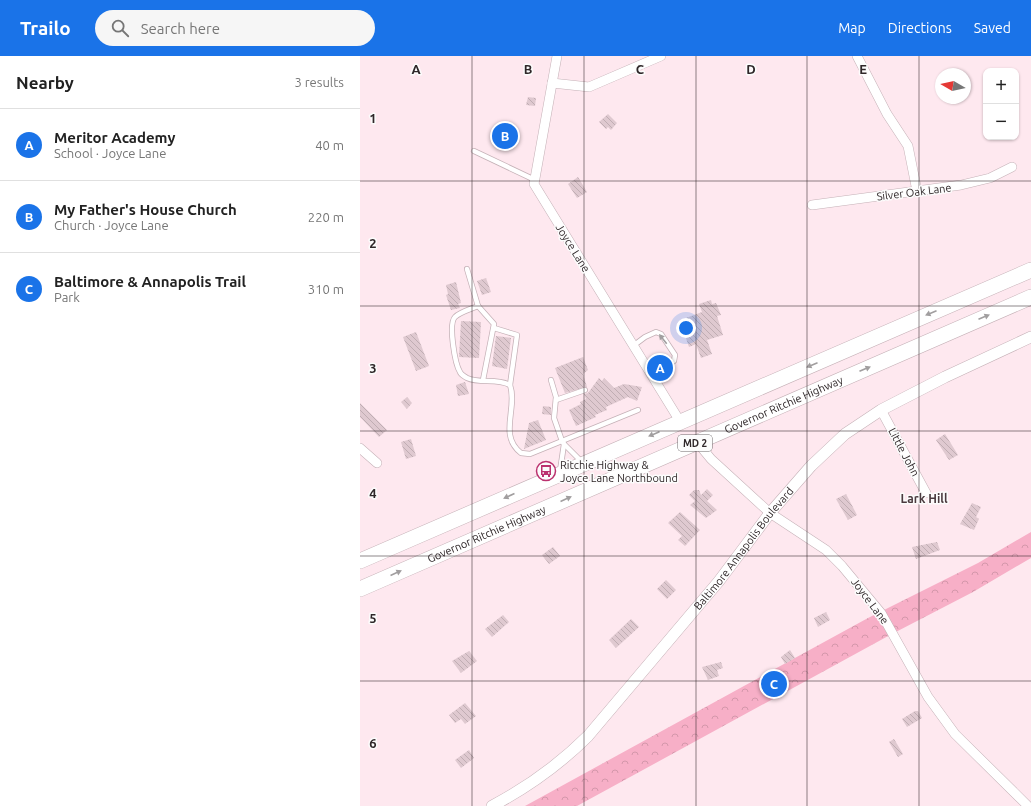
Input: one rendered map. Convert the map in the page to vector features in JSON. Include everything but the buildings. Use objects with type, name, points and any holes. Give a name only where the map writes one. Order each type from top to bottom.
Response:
[{"type":"highway","name":"MD 2","points":[[360,561],[1031,270]]},
{"type":"highway","name":"Governor Ritchie Highway","points":[[360,589],[1031,297]]},
{"type":"highway","points":[[697,442],[694,431],[697,425],[729,401]]},
{"type":"highway","points":[[627,473],[646,457],[682,440],[686,434],[686,429],[680,423]]},
{"type":"street","points":[[535,180],[557,56]]},
{"type":"street","points":[[552,83],[589,87],[661,56]]},
{"type":"street","points":[[857,56],[887,114],[908,146],[917,191]]},
{"type":"street","name":"Silver Oak Lane","points":[[812,205],[961,185],[990,178],[1012,167]]},
{"type":"street","name":"Joyce Lane","points":[[535,180],[534,184],[680,423]]},
{"type":"street","name":"Baltimore Annapolis Boulevard","points":[[492,806],[544,775],[571,754],[588,736],[719,581],[770,513],[811,466],[845,434],[881,410],[1031,336]]},
{"type":"street","name":"Little John","points":[[881,410],[926,493]]},
{"type":"street","name":"Joyce Lane","points":[[697,442],[712,459],[770,513],[826,550],[842,566],[881,613],[928,697],[955,734],[1028,806]]},
{"type":"street","points":[[360,448],[377,463]]},
{"type":"lane","points":[[474,150],[535,180]]},
{"type":"lane","points":[[467,269],[478,306],[491,321],[494,328],[490,337],[483,380]]},
{"type":"lane","points":[[478,306],[455,317],[452,330],[455,359],[461,374],[471,379],[501,382],[510,385]]},
{"type":"lane","points":[[494,328],[517,335],[510,385],[510,437],[517,451],[525,455],[530,454],[563,442],[638,410]]},
{"type":"lane","points":[[633,346],[645,337],[656,332],[661,334],[675,355],[674,361],[670,365],[652,376]]},
{"type":"lane","points":[[550,380],[556,392],[554,418],[563,442],[584,464]]},
{"type":"lane","points":[[556,400],[585,390]]},
{"type":"lane","points":[[559,475],[563,442]]},
{"type":"green space","points":[[1031,532],[1031,558],[973,592],[890,635],[577,806],[525,806],[868,618],[978,563]]},
{"type":"place","name":"My Father's House Church","points":[[505,136]]},
{"type":"place","name":"Meritor Academy","points":[[660,368]]},
{"type":"place","name":"Ritchie Highway & Joyce Lane Northbound","points":[[546,471]]},
{"type":"place","name":"Baltimore & Annapolis Trail","points":[[774,684]]},
{"type":"district","name":"Lark Hill","points":[[924,498]]}]
